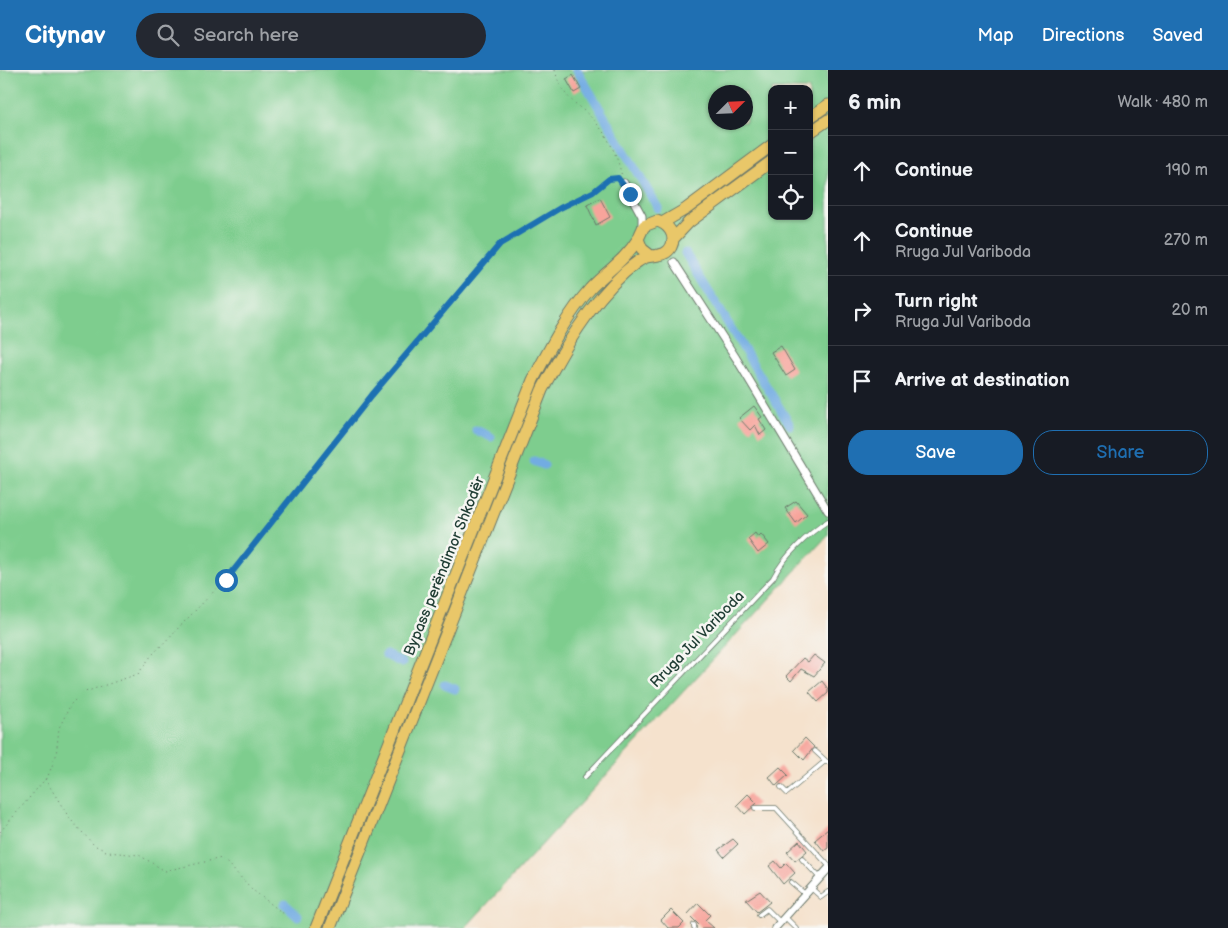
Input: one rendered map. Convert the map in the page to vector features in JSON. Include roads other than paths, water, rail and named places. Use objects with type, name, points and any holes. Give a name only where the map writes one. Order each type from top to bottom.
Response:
[{"type":"highway","points":[[813,115],[828,105]]},
{"type":"highway","points":[[813,131],[828,120]]},
{"type":"highway","name":"Bypass perëndimor Shkodër","points":[[316,928],[533,380],[557,334],[578,303],[628,252],[640,233],[651,222],[660,222],[686,209],[768,148]]},
{"type":"highway","name":"Bypass perëndimor Shkodër","points":[[330,928],[542,390],[566,343],[590,309],[625,272],[643,259],[666,252],[689,222],[768,164]]},
{"type":"highway","points":[[660,222],[671,230],[672,243]]},
{"type":"highway","points":[[640,233],[640,247],[654,256]]},
{"type":"street","points":[[624,183],[640,212],[640,233]]},
{"type":"street","points":[[640,212],[660,222]]},
{"type":"street","points":[[672,243],[674,262],[736,358],[828,510]]},
{"type":"street","points":[[654,256],[674,262]]},
{"type":"street","points":[[775,928],[828,869]]},
{"type":"lane","name":"Rruga Jul Variboda","points":[[585,777],[773,578],[778,568],[816,529],[828,521]]},
{"type":"lane","points":[[781,787],[787,793],[828,762],[815,751]]},
{"type":"lane","points":[[755,808],[776,808],[828,864]]},
{"type":"lane","points":[[802,859],[820,878]]},
{"type":"lane","points":[[791,882],[805,894]]},
{"type":"lane","points":[[811,888],[821,897],[828,892]]},
{"type":"lane","points":[[760,915],[767,909],[796,928]]},
{"type":"waterway","points":[[577,70],[658,208]]},
{"type":"waterway","points":[[685,253],[790,425]]},
{"type":"waterway","points":[[476,430],[491,437]]},
{"type":"waterway","points":[[534,461],[544,465]]},
{"type":"waterway","points":[[386,655],[402,663]]},
{"type":"waterway","points":[[445,685],[455,689]]},
{"type":"waterway","points":[[285,904],[298,916]]}]
